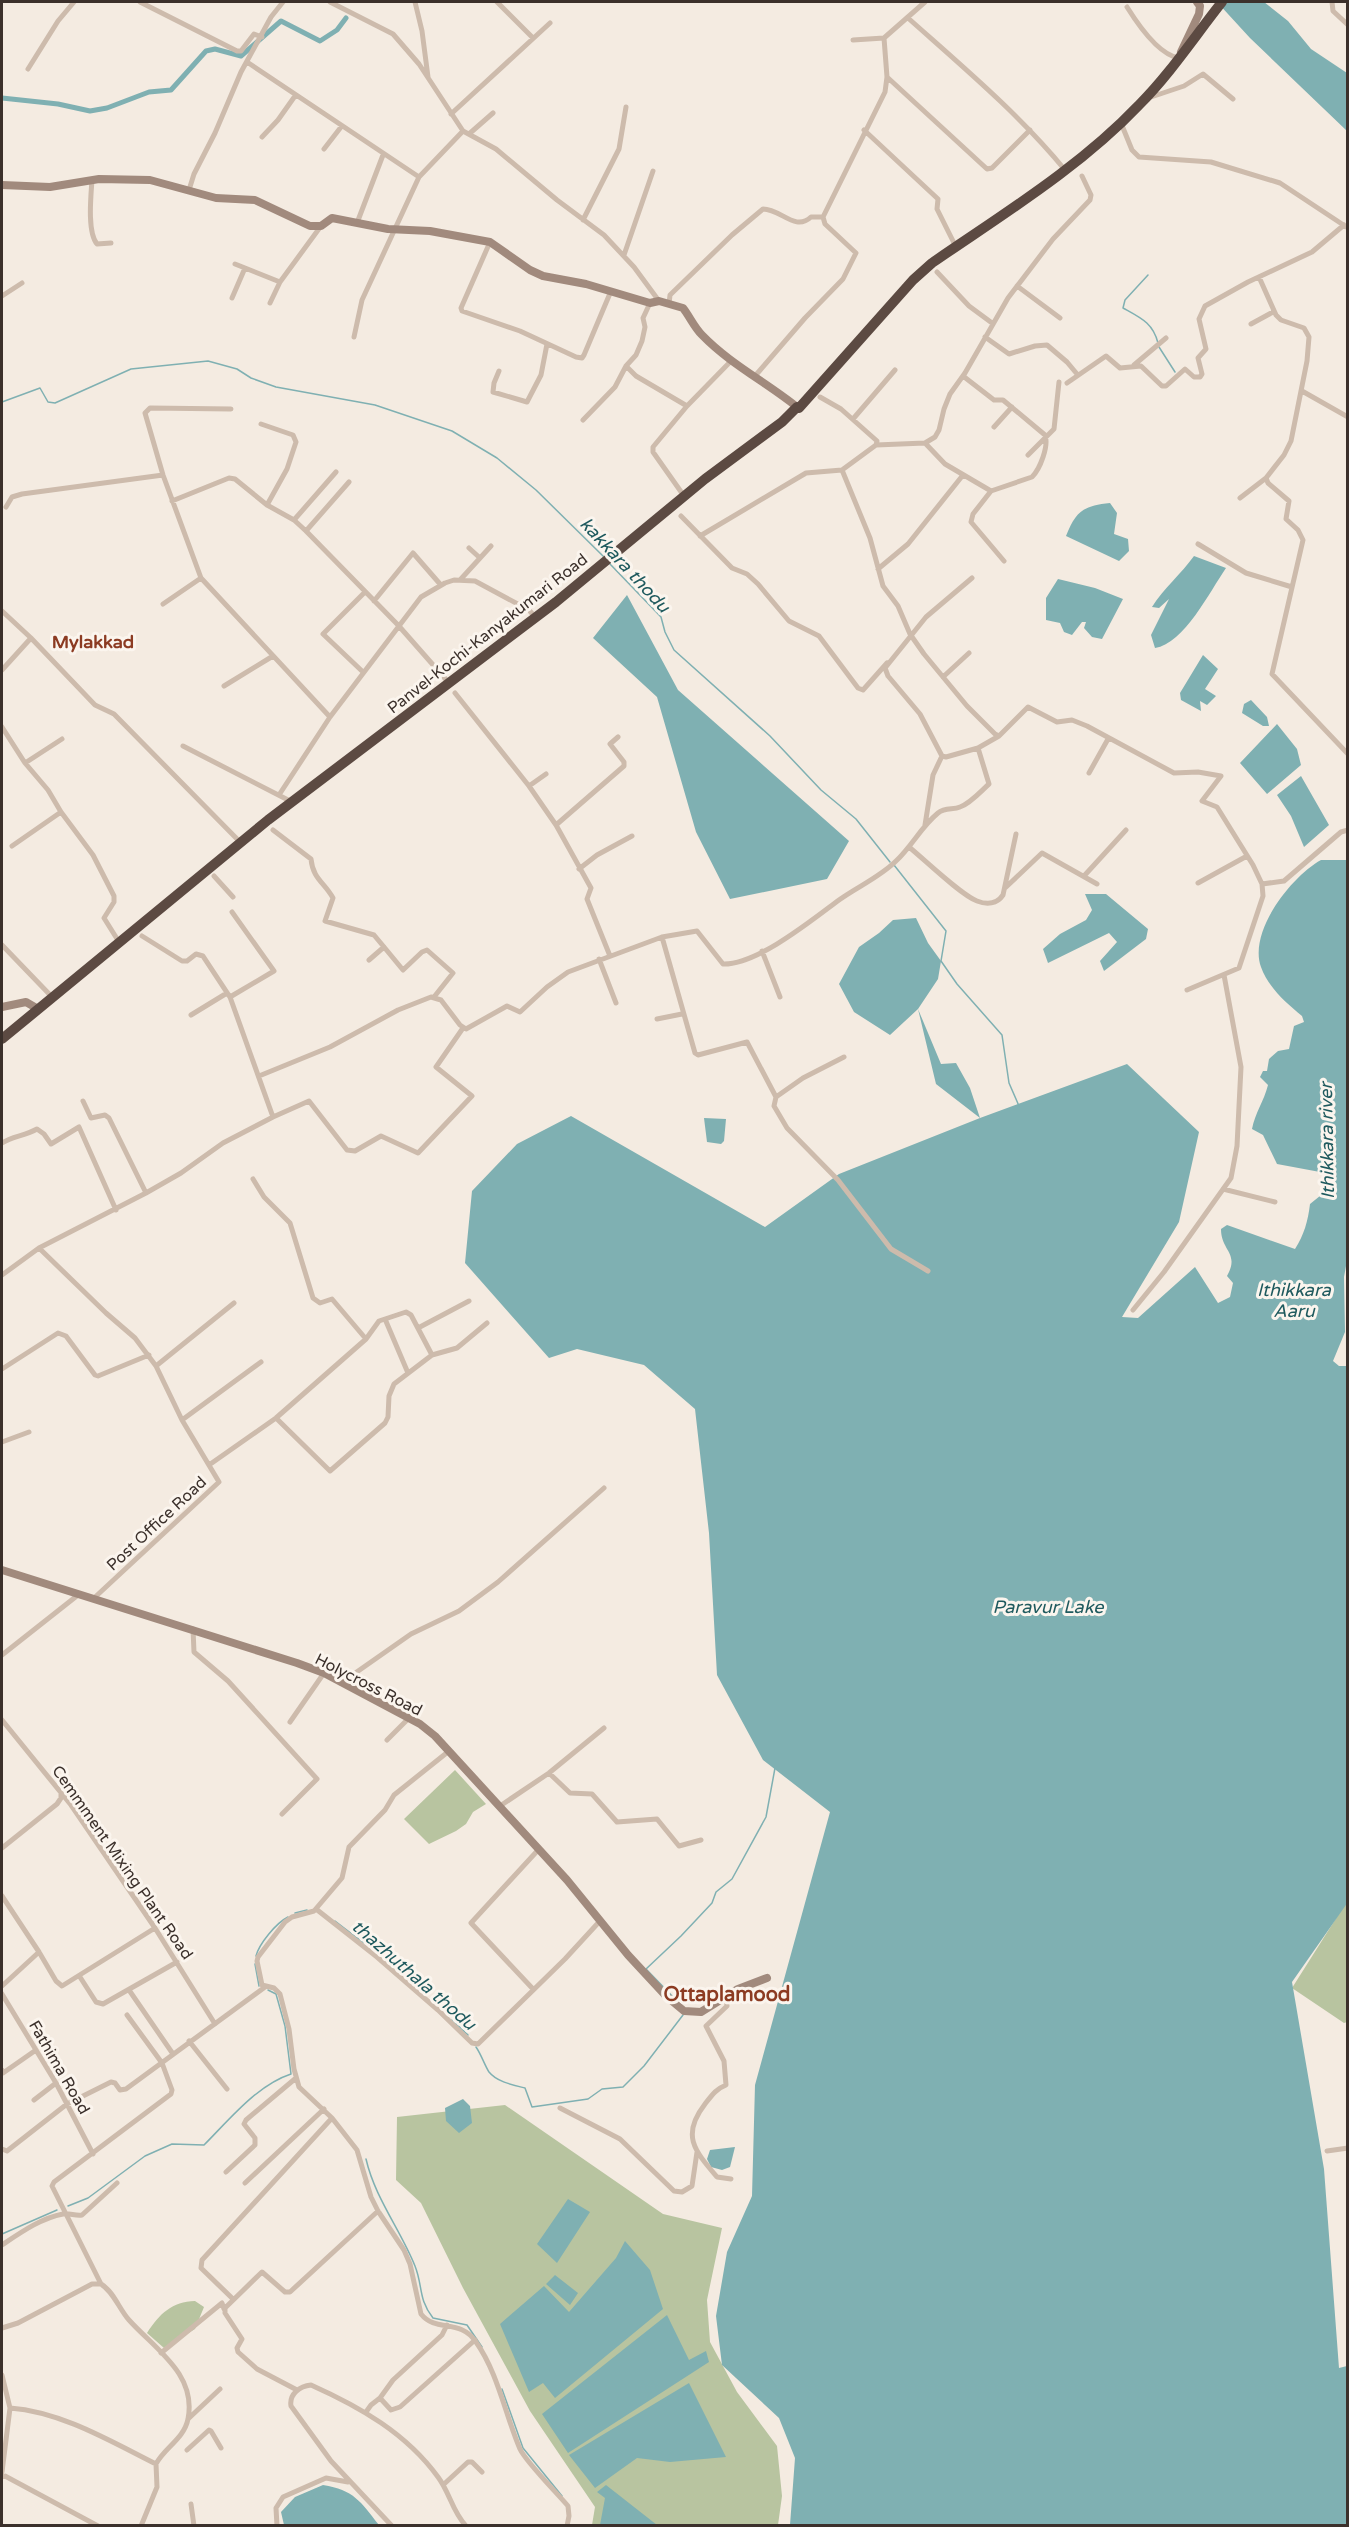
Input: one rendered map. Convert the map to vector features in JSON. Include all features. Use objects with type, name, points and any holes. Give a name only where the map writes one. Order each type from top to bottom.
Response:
[{"type":"highway","name":"Panvel-Kochi-Kanyakumari Road","points":[[2,1039],[292,802],[536,617],[684,496],[782,422],[797,407],[799,408],[913,280],[1065,170],[1121,123],[1145,99],[1222,2]]},
{"type":"main road","points":[[1179,58],[1200,11],[1197,2]]},
{"type":"main road","points":[[2,184],[50,188],[92,180],[150,180],[225,199],[255,200],[304,224],[321,226],[332,218],[395,230],[430,231],[490,242],[530,270],[543,276],[611,291],[650,303],[659,301],[683,308],[702,335],[731,361],[797,407]]},
{"type":"main road","points":[[2,1007],[26,1002],[38,1009]]},
{"type":"main road","name":"Holycross Road","points":[[2,1570],[193,1629],[324,1673],[420,1724],[449,1751],[539,1849],[599,1922],[666,1996],[688,2012],[701,2012],[726,1996]]},
{"type":"main road","points":[[726,1996],[767,1978]]},
{"type":"street","points":[[28,69],[58,21],[74,2]]},
{"type":"street","points":[[140,2],[237,51],[241,51],[254,34],[262,37]]},
{"type":"street","points":[[189,190],[194,174],[215,134],[247,62],[271,17],[283,2]]},
{"type":"street","points":[[330,2],[393,34],[428,77],[463,130],[496,149],[604,235],[624,255],[659,301]]},
{"type":"street","points":[[415,2],[422,31],[428,77]]},
{"type":"street","points":[[497,2],[533,38]]},
{"type":"street","points":[[853,40],[884,38],[925,2]]},
{"type":"street","points":[[1332,2],[1333,11],[1347,25]]},
{"type":"street","points":[[1127,7],[1152,39],[1171,57],[1179,58]]},
{"type":"street","points":[[908,18],[989,90],[1030,130],[1065,170]]},
{"type":"street","points":[[451,114],[550,23]]},
{"type":"street","points":[[755,376],[805,318],[843,279],[856,253],[825,224],[823,217],[864,130],[881,103],[886,77],[884,38]]},
{"type":"street","points":[[247,62],[419,177]]},
{"type":"street","points":[[1145,99],[1184,86],[1203,74],[1233,99]]},
{"type":"street","points":[[886,77],[987,169],[992,168],[1030,130]]},
{"type":"street","points":[[262,137],[278,120],[295,96]]},
{"type":"street","points":[[583,220],[619,149],[626,107]]},
{"type":"street","points":[[469,135],[493,112]]},
{"type":"street","points":[[1067,383],[1106,356],[1120,368],[1141,366],[1162,386],[1185,369],[1194,377],[1200,377],[1202,374],[1198,358],[1206,350],[1199,319],[1202,310],[1209,303],[1312,252],[1346,226],[1280,183],[1211,162],[1138,157],[1132,150],[1121,123]]},
{"type":"street","points":[[324,149],[341,127]]},
{"type":"street","points":[[354,337],[362,300],[419,177],[463,130]]},
{"type":"street","points":[[864,130],[938,199],[937,209],[956,247]]},
{"type":"street","points":[[357,223],[383,154]]},
{"type":"street","points":[[624,255],[653,171]]},
{"type":"street","points":[[700,536],[806,473],[842,470],[876,445],[925,443],[937,434],[947,401],[992,323],[1053,239],[1090,200],[1082,176]]},
{"type":"street","points":[[92,180],[90,203],[93,238],[97,244],[111,243]]},
{"type":"street","points":[[669,304],[670,295],[763,208],[779,212],[797,224],[805,223],[811,218],[823,217]]},
{"type":"street","points":[[270,303],[280,282],[321,226]]},
{"type":"street","points":[[490,242],[461,309],[547,344],[582,358],[611,291]]},
{"type":"street","points":[[235,264],[280,282]]},
{"type":"street","points":[[232,298],[245,268]]},
{"type":"street","points":[[937,272],[969,306],[992,323]]},
{"type":"street","points":[[1240,498],[1266,478],[1288,448],[1307,362],[1309,337],[1307,331],[1299,325],[1281,320],[1273,312],[1259,277]]},
{"type":"street","points":[[2,296],[22,283]]},
{"type":"street","points":[[1017,286],[1060,318]]},
{"type":"street","points":[[583,420],[615,387],[626,366],[636,355],[645,327],[643,318],[650,303]]},
{"type":"street","points":[[1251,324],[1273,312]]},
{"type":"street","points":[[985,337],[1009,354],[1047,345],[1077,374]]},
{"type":"street","points":[[1134,365],[1166,338]]},
{"type":"street","points":[[499,370],[494,383],[494,392],[526,402],[541,375],[547,344]]},
{"type":"street","points":[[684,496],[653,450],[654,445],[687,406],[731,361]]},
{"type":"street","points":[[626,366],[636,376],[687,406]]},
{"type":"street","points":[[853,419],[895,370]]},
{"type":"street","points":[[963,376],[994,400],[1003,400],[1046,435],[1047,443],[1033,476],[991,491],[973,514],[971,522],[1004,561]]},
{"type":"street","points":[[1028,455],[1054,429],[1059,382]]},
{"type":"street","points":[[1302,391],[1347,417]]},
{"type":"street","points":[[820,397],[875,437],[876,445]]},
{"type":"street","points":[[994,427],[1012,407]]},
{"type":"street","points":[[231,409],[150,408],[145,413],[163,475],[201,578],[330,717]]},
{"type":"street","points":[[261,424],[293,435],[296,442],[287,469],[267,505]]},
{"type":"street","points":[[925,443],[941,461],[991,491]]},
{"type":"street","points":[[842,470],[870,538],[883,586],[898,606],[910,634],[967,705],[999,736]]},
{"type":"street","points":[[294,520],[336,472]]},
{"type":"street","points":[[6,507],[12,498],[22,494],[163,475]]},
{"type":"street","points":[[878,568],[908,544],[963,475]]},
{"type":"street","points":[[172,501],[233,478],[267,505],[294,520],[306,531],[398,625],[449,683]]},
{"type":"street","points":[[1266,478],[1268,483],[1289,501],[1286,519],[1302,537],[1273,676],[1347,754]]},
{"type":"street","points":[[306,531],[349,482]]},
{"type":"street","points":[[681,516],[732,568],[747,574],[789,621],[819,636],[858,688],[863,690],[868,687],[926,617],[972,579]]},
{"type":"street","points":[[1198,544],[1246,573],[1292,587]]},
{"type":"street","points":[[460,580],[491,546]]},
{"type":"street","points":[[469,548],[480,558]]},
{"type":"street","points":[[374,601],[413,553],[440,584]]},
{"type":"street","points":[[163,604],[201,578]]},
{"type":"street","points":[[279,795],[330,717],[421,597],[440,584],[460,580],[475,581],[529,610],[536,617]]},
{"type":"street","points":[[363,672],[323,634],[365,592]]},
{"type":"street","points":[[2,610],[95,705],[114,714],[241,843]]},
{"type":"street","points":[[2,670],[31,638]]},
{"type":"street","points":[[943,677],[969,653]]},
{"type":"street","points":[[224,686],[273,656]]},
{"type":"street","points":[[887,663],[885,668],[888,676],[920,714],[942,756]]},
{"type":"street","points":[[455,693],[529,786],[556,825],[591,888],[587,899],[610,956]]},
{"type":"street","points":[[942,756],[946,757],[978,748],[999,736],[1028,708],[1057,722],[1076,721],[1174,773],[1198,772],[1221,776],[1218,783],[1202,801],[1217,807],[1247,856],[1262,884],[1262,902],[1244,959],[1237,969],[1186,990]]},
{"type":"street","points":[[3,730],[93,855],[114,896],[114,902],[104,918],[119,942]]},
{"type":"street","points":[[556,825],[624,766],[610,744],[618,737]]},
{"type":"street","points":[[25,763],[62,739]]},
{"type":"street","points":[[1089,773],[1108,739]]},
{"type":"street","points":[[183,746],[292,802]]},
{"type":"street","points":[[463,1028],[470,1028],[507,1006],[520,1012],[547,987],[568,972],[662,937],[697,931],[723,964],[739,962],[762,951],[811,924],[840,900],[887,869],[940,811],[963,806],[989,784],[978,748]]},
{"type":"street","points":[[925,825],[933,775],[942,756]]},
{"type":"street","points":[[529,786],[546,774]]},
{"type":"street","points":[[12,846],[61,812]]},
{"type":"street","points":[[260,1076],[330,1047],[398,1010],[434,997],[452,976],[452,970],[427,950],[403,970],[374,935],[325,921],[333,898],[326,886],[312,873],[311,859],[273,830]]},
{"type":"street","points":[[1084,876],[1126,830]]},
{"type":"street","points":[[1262,884],[1284,881],[1341,832],[1347,830]]},
{"type":"street","points":[[909,847],[973,899],[980,902],[997,902],[1003,895],[1016,834]]},
{"type":"street","points":[[579,869],[597,855],[632,836]]},
{"type":"street","points":[[1004,889],[1042,853],[1097,884]]},
{"type":"street","points":[[1198,883],[1247,856]]},
{"type":"street","points":[[214,876],[232,897]]},
{"type":"street","points":[[192,1015],[274,971],[232,912]]},
{"type":"street","points":[[141,936],[182,961],[201,954],[229,995],[273,1117]]},
{"type":"street","points":[[662,937],[682,1014],[696,1054],[747,1042],[776,1097],[774,1106],[787,1128],[838,1180],[891,1249],[928,1271]]},
{"type":"street","points":[[2,945],[53,998]]},
{"type":"street","points":[[369,960],[384,947]]},
{"type":"street","points":[[762,951],[780,997]]},
{"type":"street","points":[[599,959],[616,1003]]},
{"type":"street","points":[[1133,1310],[1164,1272],[1231,1178],[1237,1146],[1241,1067],[1224,975]]},
{"type":"street","points":[[434,997],[441,1000],[463,1028]]},
{"type":"street","points":[[657,1019],[682,1014]]},
{"type":"street","points":[[2,1275],[39,1248],[116,1210],[181,1173],[223,1143],[309,1101],[347,1150],[355,1151],[381,1136],[418,1153],[472,1096],[436,1067],[463,1028]]},
{"type":"street","points":[[776,1097],[803,1078],[844,1057]]},
{"type":"street","points":[[82,1101],[91,1118],[105,1115],[109,1118],[146,1193]]},
{"type":"street","points":[[2,1143],[9,1137],[28,1134],[37,1129],[51,1144],[80,1126],[116,1210]]},
{"type":"street","points":[[253,1179],[264,1197],[290,1223],[313,1298],[320,1303],[332,1299],[366,1339]]},
{"type":"street","points":[[1223,1189],[1275,1202]]},
{"type":"street","name":"Post Office Road","points":[[39,1248],[135,1338],[149,1355],[182,1420],[219,1482],[93,1599]]},
{"type":"street","points":[[418,1328],[469,1301]]},
{"type":"street","points":[[156,1366],[234,1303]]},
{"type":"street","points":[[209,1465],[276,1418],[366,1339],[379,1321],[408,1312],[432,1355]]},
{"type":"street","points":[[385,1319],[408,1373]]},
{"type":"street","points":[[276,1418],[330,1471],[385,1423],[388,1417],[391,1389],[432,1355],[457,1348],[487,1323]]},
{"type":"street","points":[[2,1370],[58,1333],[66,1336],[98,1376],[149,1355]]},
{"type":"street","points":[[182,1420],[261,1362]]},
{"type":"street","points":[[2,1442],[29,1432]]},
{"type":"street","points":[[354,1450],[359,1455]]},
{"type":"street","points":[[341,1683],[379,1654],[411,1634],[459,1611],[498,1582],[604,1488]]},
{"type":"street","points":[[2,1655],[78,1595]]},
{"type":"street","points":[[193,1629],[194,1652],[228,1681],[316,1779],[282,1814]]},
{"type":"street","points":[[290,1722],[324,1673]]},
{"type":"street","points":[[387,1740],[409,1718]]},
{"type":"street","name":"Cemmment Mixing Plant Road","points":[[2,1720],[61,1792],[155,1928],[215,2024]]},
{"type":"street","points":[[2,1732],[7,1727]]},
{"type":"street","points":[[500,1806],[549,1773],[604,1728]]},
{"type":"street","points":[[265,1987],[260,1980],[257,1961],[261,1953],[288,1920],[316,1909],[342,1878],[349,1847],[385,1810],[394,1795],[449,1751]]},
{"type":"street","points":[[549,1773],[570,1793],[592,1794],[616,1822],[657,1819],[679,1846],[701,1840]]},
{"type":"street","points":[[2,1848],[57,1804],[61,1798],[61,1792]]},
{"type":"street","points":[[533,1989],[471,1923],[539,1849]]},
{"type":"street","points":[[2,1896],[59,1986],[67,1985],[155,1928]]},
{"type":"street","points":[[316,1909],[377,1956],[474,2043],[487,2037],[599,1922]]},
{"type":"street","points":[[2,1986],[39,1952]]},
{"type":"street","points":[[80,1977],[99,2004],[106,2003],[177,1962]]},
{"type":"street","points":[[2,2149],[7,2151],[67,2104],[111,2082],[123,2091],[265,1987],[274,1988],[280,1994],[296,2078],[306,2094],[324,2109],[357,2150],[378,2211],[404,2250],[410,2264],[420,2314],[432,2322],[460,2327],[475,2340],[487,2362],[521,2450],[568,2506],[567,2526]]},
{"type":"street","points":[[129,1990],[173,2054]]},
{"type":"street","name":"Fathima Road","points":[[2,1994],[56,2083],[93,2154]]},
{"type":"street","points":[[726,1996],[728,2006],[705,2025],[724,2061],[726,2085],[717,2088],[693,2123],[691,2137],[697,2152],[717,2177],[731,2179]]},
{"type":"street","points":[[127,2015],[162,2063],[172,2090],[171,2094],[54,2182],[52,2186],[101,2284],[108,2290],[129,2320],[178,2370],[188,2393],[188,2419]]},
{"type":"street","points":[[189,2041],[227,2088]]},
{"type":"street","points":[[2,2070],[3,2073],[36,2050]]},
{"type":"street","points":[[226,2172],[255,2145],[255,2138],[244,2124],[246,2120],[296,2078]]},
{"type":"street","points":[[34,2100],[56,2083]]},
{"type":"street","points":[[560,2108],[620,2139],[674,2191],[682,2192],[692,2186],[697,2152]]},
{"type":"street","points":[[245,2183],[324,2109]]},
{"type":"street","points":[[233,2299],[201,2268],[202,2260],[332,2118]]},
{"type":"street","points":[[1327,2151],[1347,2148]]},
{"type":"street","points":[[2,2245],[50,2218],[66,2213],[82,2215],[117,2183]]},
{"type":"street","points":[[225,2311],[227,2305],[262,2272],[285,2292],[290,2292],[378,2211]]},
{"type":"street","points":[[2,2328],[18,2323],[92,2284],[101,2284]]},
{"type":"street","points":[[162,2352],[222,2303],[242,2339],[237,2348],[238,2352],[257,2369],[297,2390]]},
{"type":"street","points":[[366,2412],[393,2380],[442,2335],[447,2325]]},
{"type":"street","points":[[380,2398],[391,2410],[400,2407],[475,2340]]},
{"type":"street","points":[[2,2375],[10,2409],[2,2472]]},
{"type":"street","points":[[392,2526],[331,2461],[291,2406],[291,2397],[297,2390],[311,2385],[366,2412],[405,2439],[443,2485],[453,2511],[466,2526]]},
{"type":"street","points":[[144,2524],[157,2487],[156,2464],[159,2458],[175,2443],[188,2419],[220,2389]]},
{"type":"street","points":[[10,2409],[31,2410],[54,2415],[156,2464]]},
{"type":"street","points":[[2,2423],[9,2423]]},
{"type":"street","points":[[188,2450],[208,2430],[212,2431],[221,2448]]},
{"type":"street","points":[[443,2485],[468,2462],[472,2462],[482,2472]]},
{"type":"street","points":[[2,2477],[5,2476],[30,2488],[98,2526]]},
{"type":"street","points":[[277,2526],[276,2508],[283,2497],[326,2478],[349,2482]]},
{"type":"street","points":[[191,2504],[194,2526]]},
{"type":"green space","points":[[455,1770],[486,1804],[473,1812],[466,1824],[429,1844],[404,1819]]},
{"type":"green space","points":[[1347,1901],[1347,2022],[1344,2023],[1292,1988]]},
{"type":"green space","points":[[505,2105],[663,2214],[722,2228],[707,2300],[710,2342],[737,2392],[777,2446],[782,2496],[778,2525],[592,2525],[595,2507],[530,2411],[463,2288],[421,2203],[396,2180],[397,2117]]},
{"type":"green space","points":[[195,2301],[204,2307],[195,2329],[164,2348],[147,2333],[157,2320],[173,2306]]},
{"type":"water","points":[[1217,2],[1264,2],[1288,21],[1311,49],[1347,73],[1347,131],[1250,38]]},
{"type":"water","points":[[1110,503],[1117,513],[1114,534],[1128,539],[1129,551],[1119,561],[1066,536],[1073,521],[1082,511]]},
{"type":"water","points":[[1194,556],[1226,568],[1186,627],[1166,644],[1155,648],[1151,635],[1169,599],[1159,608],[1152,607]]},
{"type":"water","points":[[1058,579],[1095,588],[1123,599],[1102,639],[1092,637],[1084,628],[1086,622],[1082,622],[1072,635],[1064,632],[1060,623],[1046,620],[1046,598]]},
{"type":"water","points":[[627,595],[678,690],[849,841],[827,879],[730,899],[696,832],[657,697],[593,638]]},
{"type":"water","points":[[1203,655],[1218,669],[1205,689],[1216,696],[1207,705],[1200,701],[1201,711],[1181,700],[1180,693]]},
{"type":"water","points":[[1251,700],[1267,717],[1269,726],[1263,726],[1242,713],[1244,704]]},
{"type":"water","points":[[1277,724],[1297,749],[1301,765],[1267,794],[1240,763]]},
{"type":"water","points":[[1301,776],[1329,825],[1304,847],[1291,816],[1277,795]]},
{"type":"water","name":"Paravur Lake","points":[[1321,860],[1347,860],[1348,1255],[1344,1277],[1345,1332],[1333,1361],[1339,1366],[1348,1366],[1348,1902],[1292,1982],[1324,2169],[1339,2368],[1347,2366],[1347,2525],[790,2525],[795,2458],[779,2418],[722,2365],[716,2316],[727,2252],[752,2196],[755,2085],[830,1812],[763,1760],[717,1675],[709,1533],[695,1409],[644,1365],[577,1349],[549,1358],[465,1263],[472,1191],[517,1144],[571,1116],[765,1227],[839,1174],[980,1118],[1127,1064],[1199,1132],[1179,1222],[1122,1317],[1138,1318],[1195,1267],[1218,1303],[1230,1297],[1233,1283],[1227,1276],[1232,1262],[1221,1229],[1227,1225],[1295,1249],[1305,1228],[1310,1204],[1336,1183],[1320,1172],[1277,1164],[1263,1135],[1252,1129],[1268,1085],[1260,1077],[1263,1071],[1267,1071],[1269,1059],[1278,1051],[1289,1049],[1294,1026],[1304,1022],[1302,1016],[1278,994],[1264,974],[1259,953],[1261,937],[1275,906],[1298,878]]},
{"type":"water","points":[[1085,894],[1106,894],[1148,929],[1146,939],[1104,971],[1100,961],[1117,942],[1109,933],[1048,963],[1043,949],[1060,934],[1086,920],[1092,910]]},
{"type":"water","points":[[916,918],[928,943],[941,961],[938,979],[918,1009],[890,1035],[854,1012],[839,984],[859,947],[893,920]]},
{"type":"water","points":[[918,1009],[941,1064],[956,1063],[970,1088],[980,1118],[936,1084]]},
{"type":"water","points":[[704,1118],[726,1119],[724,1141],[721,1144],[707,1142]]},
{"type":"water","points":[[463,2099],[470,2106],[472,2123],[459,2133],[446,2121],[445,2108]]},
{"type":"water","points":[[735,2147],[730,2167],[722,2170],[711,2167],[707,2159],[710,2150]]},
{"type":"water","points":[[568,2199],[590,2212],[557,2263],[537,2244]]},
{"type":"water","points":[[625,2241],[650,2270],[663,2309],[555,2398],[543,2383],[529,2392],[500,2324],[544,2286],[569,2312],[616,2258]]},
{"type":"water","points":[[555,2275],[578,2293],[570,2305],[546,2284]]},
{"type":"water","points":[[667,2315],[689,2360],[706,2351],[709,2362],[568,2453],[542,2414]]},
{"type":"water","points":[[689,2383],[726,2457],[670,2462],[637,2458],[595,2488],[569,2455]]},
{"type":"water","points":[[323,2485],[342,2490],[356,2498],[379,2525],[284,2525],[281,2512],[295,2497]]},
{"type":"water","points":[[606,2485],[657,2525],[600,2525],[605,2498],[597,2492]]},
{"type":"waterway","points":[[2,98],[58,104],[90,111],[107,108],[149,92],[171,90],[206,51],[215,49],[241,56],[281,21],[320,41],[337,30],[346,18]]},
{"type":"waterway","points":[[1148,275],[1125,300],[1123,308],[1141,318],[1153,330],[1158,343]]},
{"type":"waterway","points":[[1159,347],[1175,372]]},
{"type":"waterway","name":"kakkara thodu","points":[[2,402],[40,388],[48,402],[55,403],[131,369],[208,361],[237,369],[251,378],[276,387],[375,405],[452,431],[497,458],[536,490],[603,556]]},
{"type":"waterway","name":"kakkara thodu","points":[[610,564],[661,617],[674,650],[770,736],[821,790],[856,819],[890,862]]},
{"type":"waterway","name":"kakkara thodu","points":[[894,865],[946,931],[941,961],[957,984],[1002,1035],[1009,1083],[1019,1106]]},
{"type":"waterway","name":"thazhuthala thodu","points":[[676,2000],[646,1969],[712,1903],[716,1892],[732,1879],[766,1817],[775,1768]]},
{"type":"waterway","points":[[295,1913],[307,1910]]},
{"type":"waterway","points":[[256,1956],[269,1934],[288,1917]]},
{"type":"waterway","name":"thazhuthala thodu","points":[[335,1921],[365,1944]]},
{"type":"waterway","points":[[255,1964],[259,1986]]},
{"type":"waterway","points":[[68,2206],[88,2198],[145,2156],[172,2144],[204,2145],[255,2095],[291,2074],[285,2026],[276,1994],[268,1990]]},
{"type":"waterway","name":"thazhuthala thodu","points":[[476,2047],[492,2075],[506,2083],[525,2088],[532,2107],[588,2099],[602,2089],[623,2087],[644,2066],[683,2015]]},
{"type":"waterway","name":"thazhuthala thodu","points":[[452,2020],[468,2035]]},
{"type":"waterway","points":[[366,2159],[375,2187],[415,2266],[428,2311],[433,2318],[467,2325],[482,2347]]},
{"type":"waterway","points":[[2,2234],[57,2210]]},
{"type":"waterway","points":[[502,2389],[523,2448],[562,2496]]},
{"type":"district","name":"Mylakkad","points":[[93,642]]},
{"type":"district","name":"Ottaplamood","points":[[727,1994]]},
{"type":"water label","name":"Ithikkara river","points":[[1327,1141]]},
{"type":"water label","name":"Ithikkara Aaru","points":[[1294,1300]]}]
